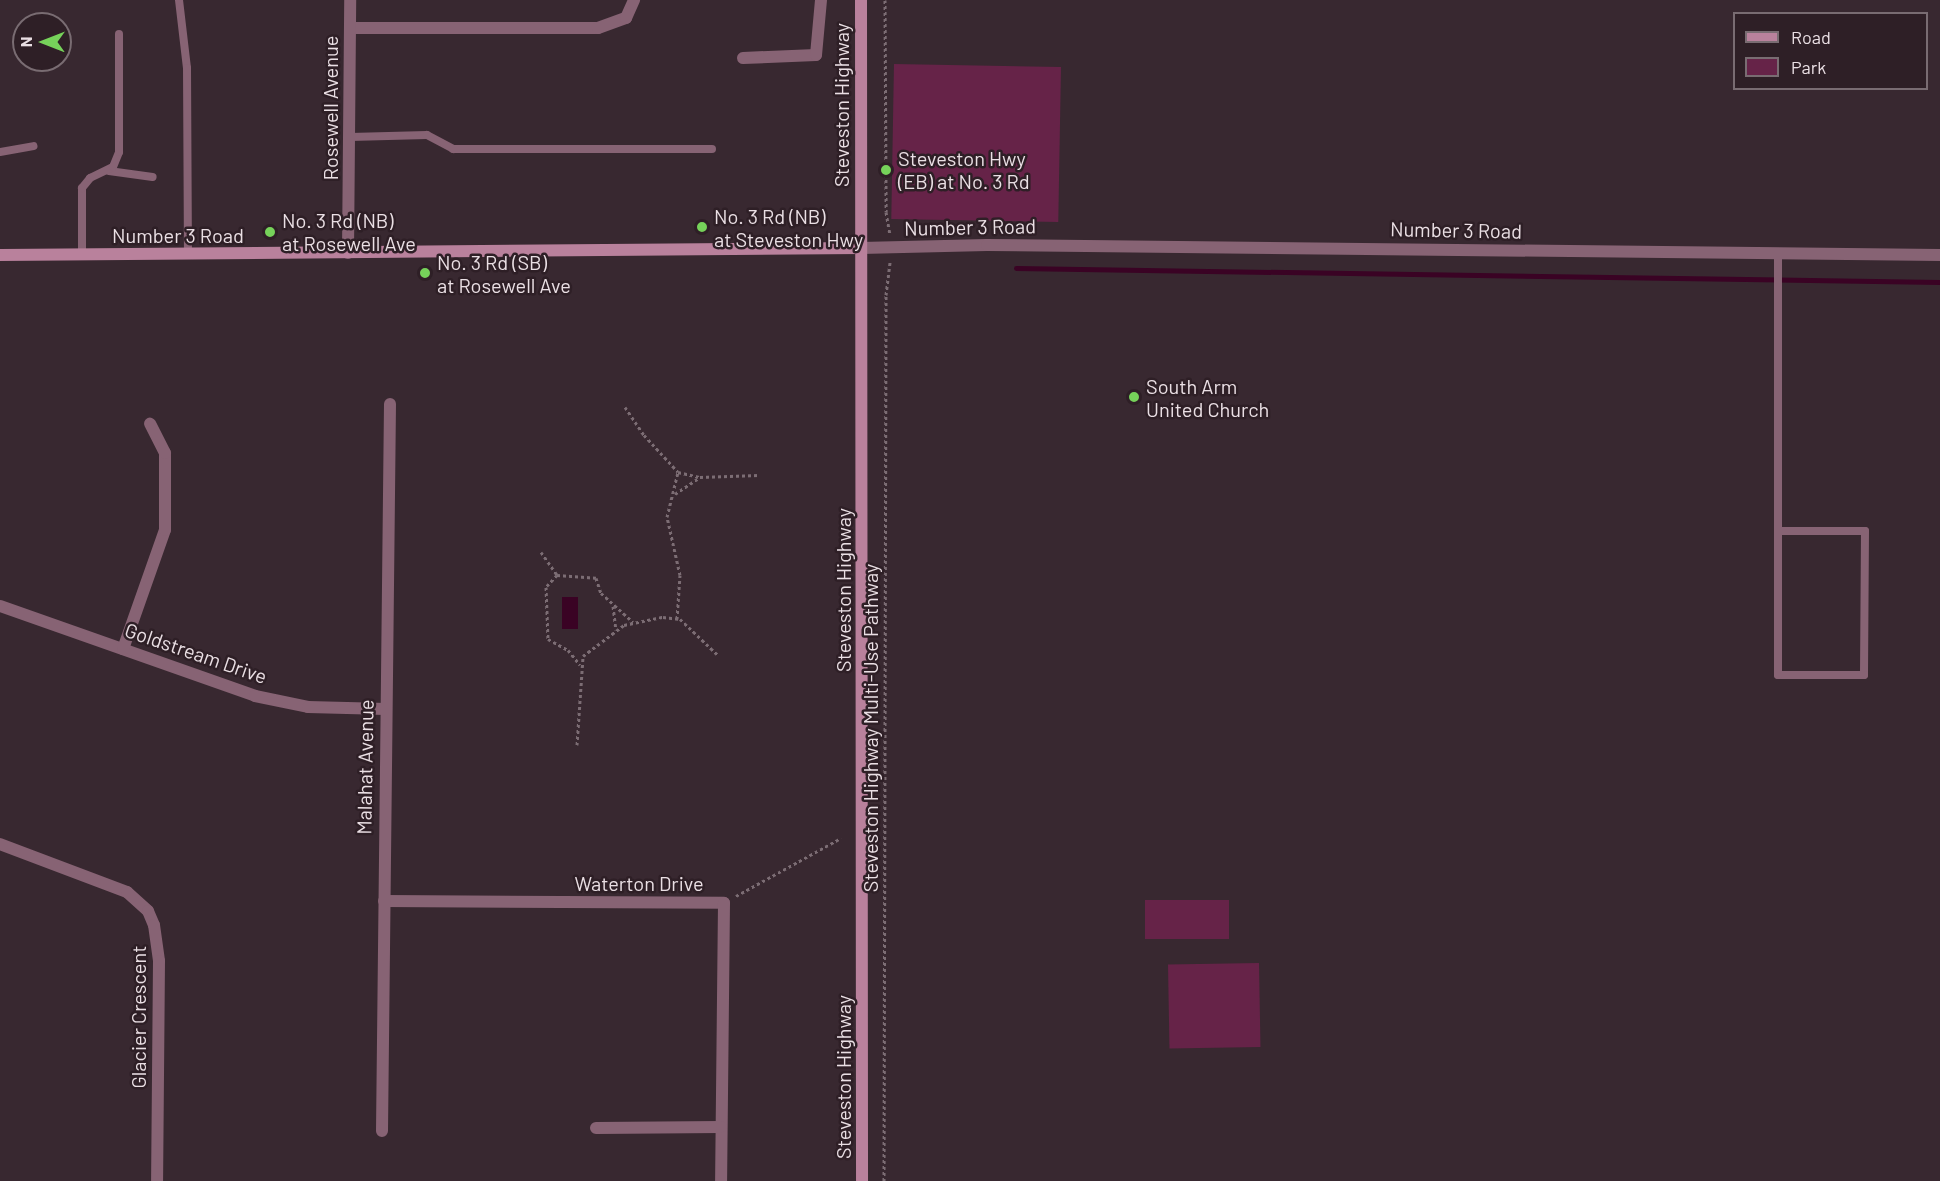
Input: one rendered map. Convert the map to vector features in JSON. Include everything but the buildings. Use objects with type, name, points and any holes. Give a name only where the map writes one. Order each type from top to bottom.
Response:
[{"type":"main road","name":"Steveston Highway","points":[[861,0],[862,1181]]},
{"type":"main road","name":"Number 3 Road","points":[[0,255],[861,248]]},
{"type":"street","name":"Rosewell Avenue","points":[[348,253],[350,0]]},
{"type":"street","points":[[350,28],[598,28],[627,18],[634,0]]},
{"type":"street","points":[[743,58],[816,55],[820,0]]},
{"type":"street","name":"Number 3 Road","points":[[861,248],[987,245],[1778,256],[1940,255]]},
{"type":"street","name":"Malahat Avenue","points":[[382,1131],[390,404]]},
{"type":"street","points":[[123,649],[158,559],[165,530],[165,453],[150,424]]},
{"type":"street","name":"Goldstream Drive","points":[[0,606],[285,703],[332,709],[386,709]]},
{"type":"street","name":"Glacier Crescent","points":[[0,844],[128,892],[147,911],[154,925],[159,961],[157,1181]]},
{"type":"street","name":"Waterton Drive","points":[[384,901],[724,903],[721,1181]]},
{"type":"street","points":[[596,1128],[721,1127]]},
{"type":"lane","points":[[179,0],[187,68],[188,255]]},
{"type":"lane","points":[[109,171],[119,152],[119,34]]},
{"type":"lane","points":[[350,137],[427,135],[453,149],[712,149]]},
{"type":"lane","points":[[0,152],[33,146]]},
{"type":"lane","points":[[82,255],[82,188],[90,178],[109,171],[153,177]]},
{"type":"lane","points":[[1778,256],[1778,285],[1778,531],[1778,675],[1864,675],[1865,531],[1778,531]]},
{"type":"path","points":[[885,0],[886,212],[890,224]]},
{"type":"path","name":"Steveston Highway Multi-Use Pathway","points":[[884,1181],[886,295],[890,275]]},
{"type":"path","points":[[625,407],[644,435],[678,472],[700,477],[759,475]]},
{"type":"path","points":[[677,619],[680,575],[667,517],[675,494],[678,472]]},
{"type":"path","points":[[675,494],[700,477]]},
{"type":"path","points":[[541,552],[557,575]]},
{"type":"path","points":[[557,575],[596,578],[602,593],[633,622]]},
{"type":"path","points":[[557,575],[546,587],[548,639],[568,650],[580,665]]},
{"type":"path","points":[[613,605],[616,630]]},
{"type":"path","points":[[577,745],[580,665],[594,645],[616,630],[633,622],[677,619],[690,625],[718,655]]},
{"type":"path","points":[[724,903],[841,838]]},
{"type":"green space","points":[[894,64],[1061,67],[1058,222],[891,219]]},
{"type":"green space","points":[[1145,900],[1229,900],[1229,939],[1145,939]]},
{"type":"green space","points":[[1259,963],[1260,1047],[1169,1049],[1168,965]]},
{"type":"shaded area","points":[[562,597],[578,597],[578,629],[562,629]]},
{"type":"waterway","points":[[1016,268],[1940,282]]},
{"type":"place","name":"Steveston Hwy (EB) at No. 3 Rd","points":[[886,170]]},
{"type":"place","name":"No. 3 Rd (NB) at Steveston Hwy","points":[[702,227]]},
{"type":"place","name":"No. 3 Rd (NB) at Rosewell Ave","points":[[270,232]]},
{"type":"place","name":"No. 3 Rd (SB) at Rosewell Ave","points":[[425,273]]},
{"type":"place","name":"South Arm United Church","points":[[1134,397]]}]
